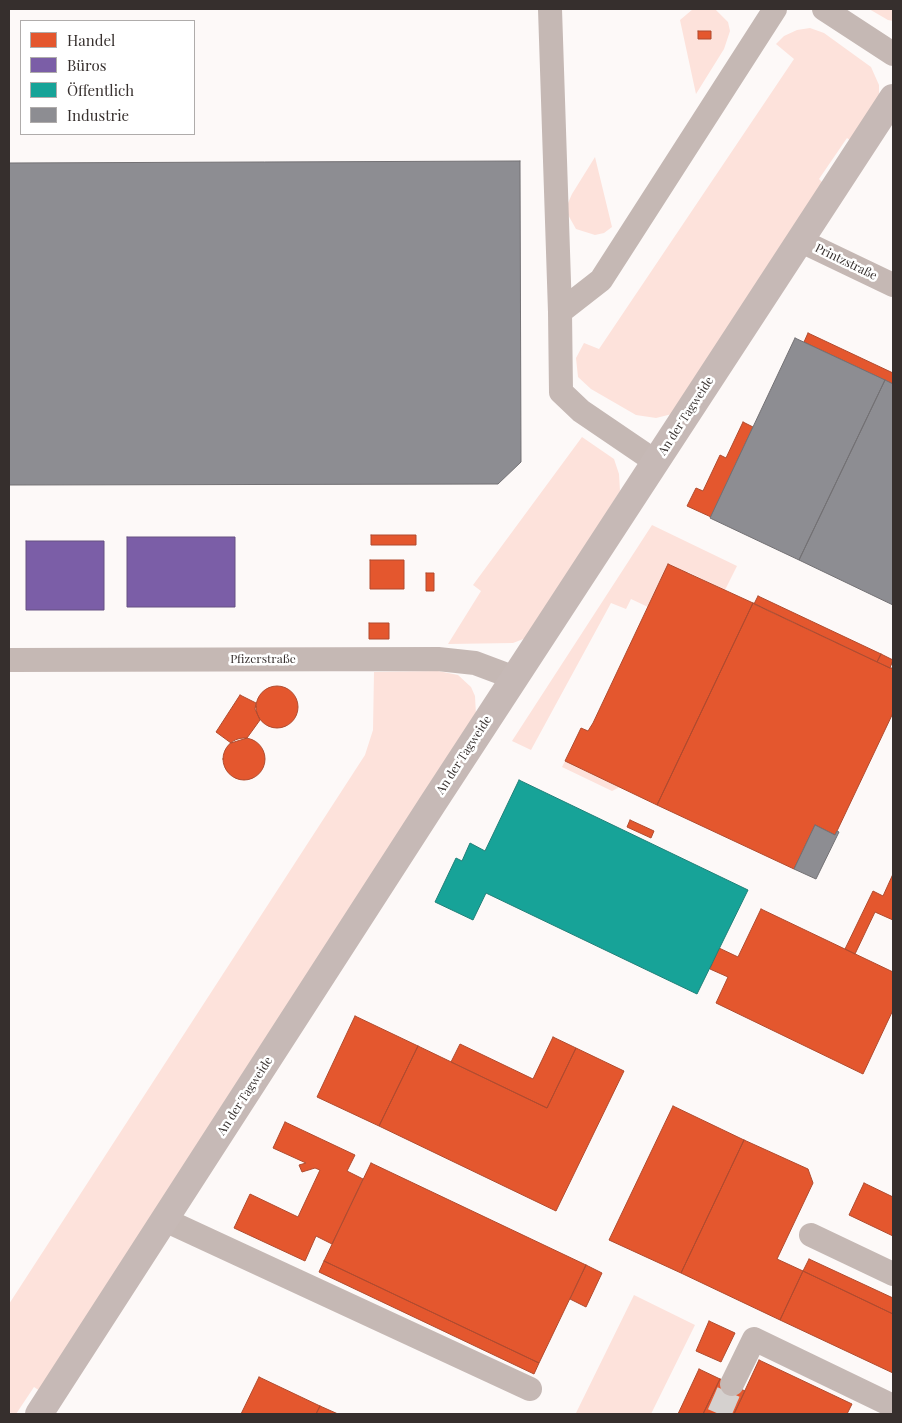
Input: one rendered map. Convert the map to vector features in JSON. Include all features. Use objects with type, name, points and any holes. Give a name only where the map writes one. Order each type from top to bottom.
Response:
[{"type":"main road","name":"An der Tagweide","points":[[39,1414],[799,240],[893,98]]},
{"type":"street","points":[[550,9],[561,392],[581,411],[656,462]]},
{"type":"street","points":[[560,312],[600,280],[775,9]]},
{"type":"street","points":[[824,9],[893,54]]},
{"type":"street","name":"Printzstraße","points":[[799,240],[893,285]]},
{"type":"street","name":"Pfizerstraße","points":[[9,660],[438,659],[475,663],[515,678]]},
{"type":"street","points":[[165,1220],[530,1389]]},
{"type":"street","points":[[811,1236],[893,1274]]},
{"type":"street","points":[[732,1384],[754,1339],[893,1406]]},
{"type":"shaded area","points":[[693,9],[715,9],[728,22],[730,31],[724,49],[696,94],[680,20]]},
{"type":"shaded area","points":[[869,9],[893,9],[893,21],[888,20]]},
{"type":"shaded area","points":[[810,28],[824,33],[871,67],[879,85],[879,100],[851,141],[847,138],[819,179],[823,183],[672,414],[656,418],[636,415],[591,389],[578,377],[576,358],[584,343],[599,349],[794,59],[776,44],[784,36],[797,30]]},
{"type":"shaded area","points":[[595,157],[612,227],[604,233],[595,235],[576,229],[567,213],[568,203],[572,194]]},
{"type":"shaded area","points":[[582,437],[614,459],[619,474],[620,491],[543,613],[526,638],[513,643],[448,644],[481,591],[473,585]]},
{"type":"shaded area","points":[[652,525],[737,566],[725,590],[688,572],[648,607],[631,599],[626,609],[611,603],[531,750],[512,741]]},
{"type":"shaded area","points":[[438,671],[458,675],[471,687],[475,696],[476,715],[40,1391],[34,1387],[16,1414],[9,1414],[9,1304],[365,755],[373,730],[374,672]]},
{"type":"shaded area","points":[[565,761],[620,787],[612,791],[562,767]]},
{"type":"shaded area","points":[[634,1295],[695,1325],[651,1414],[576,1413]]},
{"type":"building: Handel","points":[[698,31],[711,31],[711,39],[698,39]]},
{"type":"building: Handel","points":[[808,333],[893,373],[893,384],[804,342]]},
{"type":"building: Handel","points":[[743,422],[753,427],[711,517],[687,506],[696,488],[703,491],[720,455],[726,458]]},
{"type":"building: Handel","points":[[371,535],[416,535],[416,545],[371,545]]},
{"type":"building: Handel","points":[[370,560],[404,560],[404,589],[370,589]]},
{"type":"building: Handel","points":[[668,564],[753,603],[657,805],[565,761],[581,728],[588,731],[593,723]]},
{"type":"building: Handel","points":[[426,573],[434,573],[434,591],[426,591]]},
{"type":"building: Handel","points":[[758,596],[881,654],[877,662],[754,604]]},
{"type":"building: Handel","points":[[753,603],[893,668],[893,713],[837,831],[835,835],[815,825],[794,869],[657,805]]},
{"type":"building: Handel","points":[[369,623],[389,623],[389,639],[369,639]]},
{"type":"building: Handel","points":[[881,654],[893,660],[890,668],[877,662]]},
{"type":"building: Handel","points":[[281,686],[289,689],[295,695],[298,707],[295,719],[289,725],[273,728],[265,725],[259,719],[256,703],[259,695],[265,689]]},
{"type":"building: Handel","points":[[240,695],[256,703],[255,709],[260,720],[247,738],[231,743],[216,732]]},
{"type":"building: Handel","points":[[248,738],[256,741],[262,747],[265,759],[262,771],[256,777],[240,780],[232,777],[226,771],[223,755],[226,747],[232,741]]},
{"type":"building: Handel","points":[[630,820],[654,831],[651,838],[627,827]]},
{"type":"building: Handel","points":[[893,874],[893,920],[875,912],[855,954],[845,949],[873,891],[883,896]]},
{"type":"building: Handel","points":[[761,909],[893,972],[893,1010],[863,1074],[716,1003],[728,977],[710,969],[719,948],[738,957]]},
{"type":"building: Handel","points":[[355,1016],[418,1046],[379,1126],[317,1097]]},
{"type":"building: Handel","points":[[553,1037],[576,1048],[547,1108],[451,1062],[460,1044],[533,1079]]},
{"type":"building: Handel","points":[[418,1046],[547,1108],[576,1048],[624,1071],[556,1211],[379,1126]]},
{"type":"building: Handel","points":[[673,1106],[744,1140],[681,1273],[609,1240]]},
{"type":"building: Handel","points":[[285,1122],[355,1155],[347,1171],[363,1179],[332,1244],[316,1236],[305,1261],[234,1228],[250,1194],[298,1217],[320,1170],[315,1168],[302,1172],[299,1165],[306,1163],[273,1148]]},
{"type":"building: Handel","points":[[744,1140],[808,1169],[813,1183],[777,1259],[803,1271],[780,1320],[681,1273]]},
{"type":"building: Handel","points":[[371,1163],[586,1265],[539,1363],[324,1261]]},
{"type":"building: Handel","points":[[864,1183],[893,1197],[893,1236],[849,1215]]},
{"type":"building: Handel","points":[[809,1259],[893,1298],[893,1314],[803,1271]]},
{"type":"building: Handel","points":[[324,1261],[539,1363],[534,1374],[319,1272]]},
{"type":"building: Handel","points":[[586,1265],[602,1273],[586,1307],[570,1299]]},
{"type":"building: Handel","points":[[803,1271],[893,1314],[893,1373],[780,1320]]},
{"type":"building: Handel","points":[[709,1321],[735,1333],[721,1362],[696,1351]]},
{"type":"building: Handel","points":[[759,1360],[852,1404],[847,1414],[734,1414]]},
{"type":"building: Handel","points":[[699,1369],[720,1379],[703,1414],[678,1414]]},
{"type":"building: Handel","points":[[259,1377],[320,1406],[316,1414],[241,1414]]},
{"type":"building: Handel","points":[[720,1379],[745,1391],[734,1414],[703,1414]]},
{"type":"building: Handel","points":[[320,1406],[338,1414],[316,1414]]},
{"type":"building: Büros","points":[[127,537],[235,537],[235,607],[127,607]]},
{"type":"building: Büros","points":[[26,541],[104,541],[104,610],[26,610]]},
{"type":"building: Öffentlich","points":[[519,780],[748,890],[697,994],[486,893],[473,920],[435,902],[456,858],[462,861],[470,843],[485,851]]},
{"type":"building: Industrie","points":[[520,161],[521,462],[498,484],[9,485],[9,163]]},
{"type":"building: Industrie","points":[[795,338],[885,380],[799,560],[710,518]]},
{"type":"building: Industrie","points":[[885,380],[893,384],[893,605],[799,560]]},
{"type":"building: Industrie","points":[[815,825],[835,835],[837,831],[839,832],[816,879],[794,869]]},
{"type":"tunnel","points":[[719,1414],[732,1384]]}]
